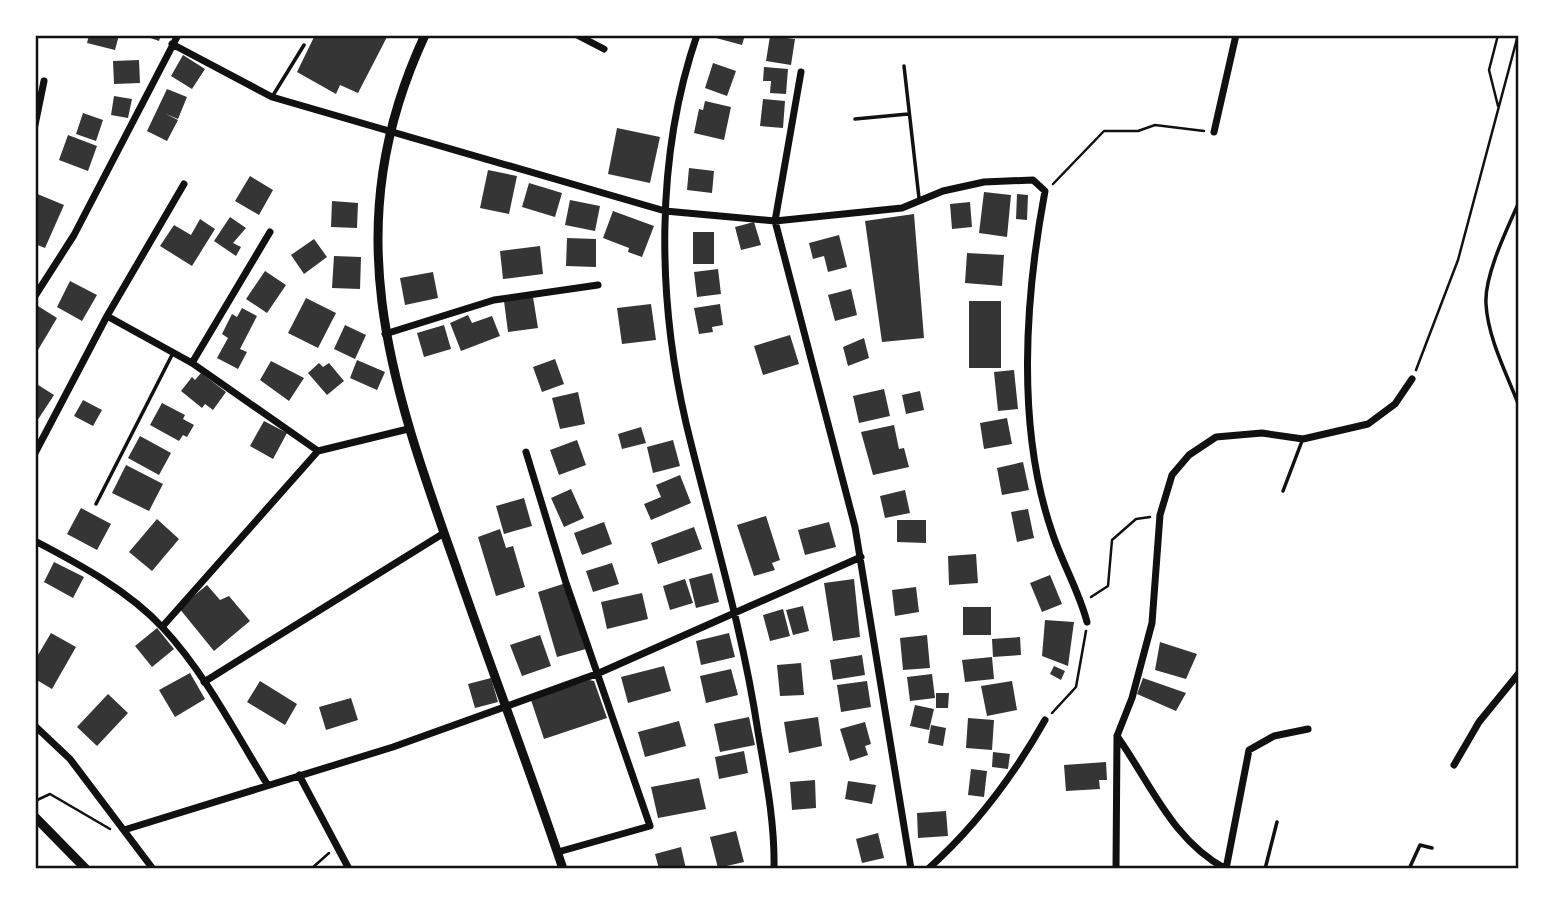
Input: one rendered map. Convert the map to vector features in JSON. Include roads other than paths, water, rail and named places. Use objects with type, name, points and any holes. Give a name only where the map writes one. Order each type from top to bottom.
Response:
[{"type":"street","points":[[35,296],[74,235],[178,35]]},
{"type":"street","points":[[425,35],[399,97],[390,132],[379,218],[378,258],[385,334],[408,429],[563,869]]},
{"type":"street","points":[[576,35],[604,49]]},
{"type":"street","points":[[697,35],[673,135],[665,211],[673,345],[684,408],[737,614],[771,814],[774,869]]},
{"type":"street","points":[[1214,132],[1236,35]]},
{"type":"street","points":[[173,44],[272,97],[665,211],[775,221],[902,208],[943,191],[1006,180],[1033,180],[1045,191],[1034,256],[1027,389],[1040,481],[1052,532],[1082,603],[1087,622]]},
{"type":"street","points":[[801,72],[775,221],[861,557],[911,869]]},
{"type":"street","points":[[35,125],[44,81]]},
{"type":"street","points":[[35,453],[107,316],[184,184]]},
{"type":"street","points":[[192,363],[270,232]]},
{"type":"street","points":[[385,334],[494,300],[598,285]]},
{"type":"street","points":[[107,316],[192,363],[318,451]]},
{"type":"street","points":[[1116,869],[1114,758],[1117,736],[1132,698],[1152,623],[1160,515],[1172,475],[1189,455],[1216,437],[1262,433],[1303,439],[1368,424],[1395,404],[1412,379]]},
{"type":"street","points":[[162,627],[318,451],[408,429]]},
{"type":"street","points":[[526,453],[566,583],[650,826],[558,852]]},
{"type":"street","points":[[204,682],[444,533]]},
{"type":"street","points":[[35,541],[112,587],[162,627],[204,682],[267,784]]},
{"type":"street","points":[[124,830],[393,747],[598,673],[737,614],[861,557]]},
{"type":"street","points":[[1454,765],[1479,722],[1519,673]]},
{"type":"street","points":[[928,869],[978,817],[1024,758],[1045,720]]},
{"type":"street","points":[[35,726],[70,759],[153,869]]},
{"type":"street","points":[[1117,736],[1170,821],[1203,857],[1226,869],[1250,750],[1274,736],[1308,729]]},
{"type":"street","points":[[299,775],[349,869]]},
{"type":"street","points":[[35,817],[86,869]]},
{"type":"lane","points":[[272,97],[304,45]]},
{"type":"lane","points":[[904,66],[920,201]]},
{"type":"lane","points":[[855,119],[908,114]]},
{"type":"lane","points":[[1519,202],[1488,285],[1486,302],[1500,357],[1519,406]]},
{"type":"lane","points":[[96,504],[173,352]]},
{"type":"lane","points":[[1283,491],[1303,439]]},
{"type":"lane","points":[[1265,869],[1277,822]]},
{"type":"lane","points":[[1409,869],[1420,845],[1432,848]]}]
